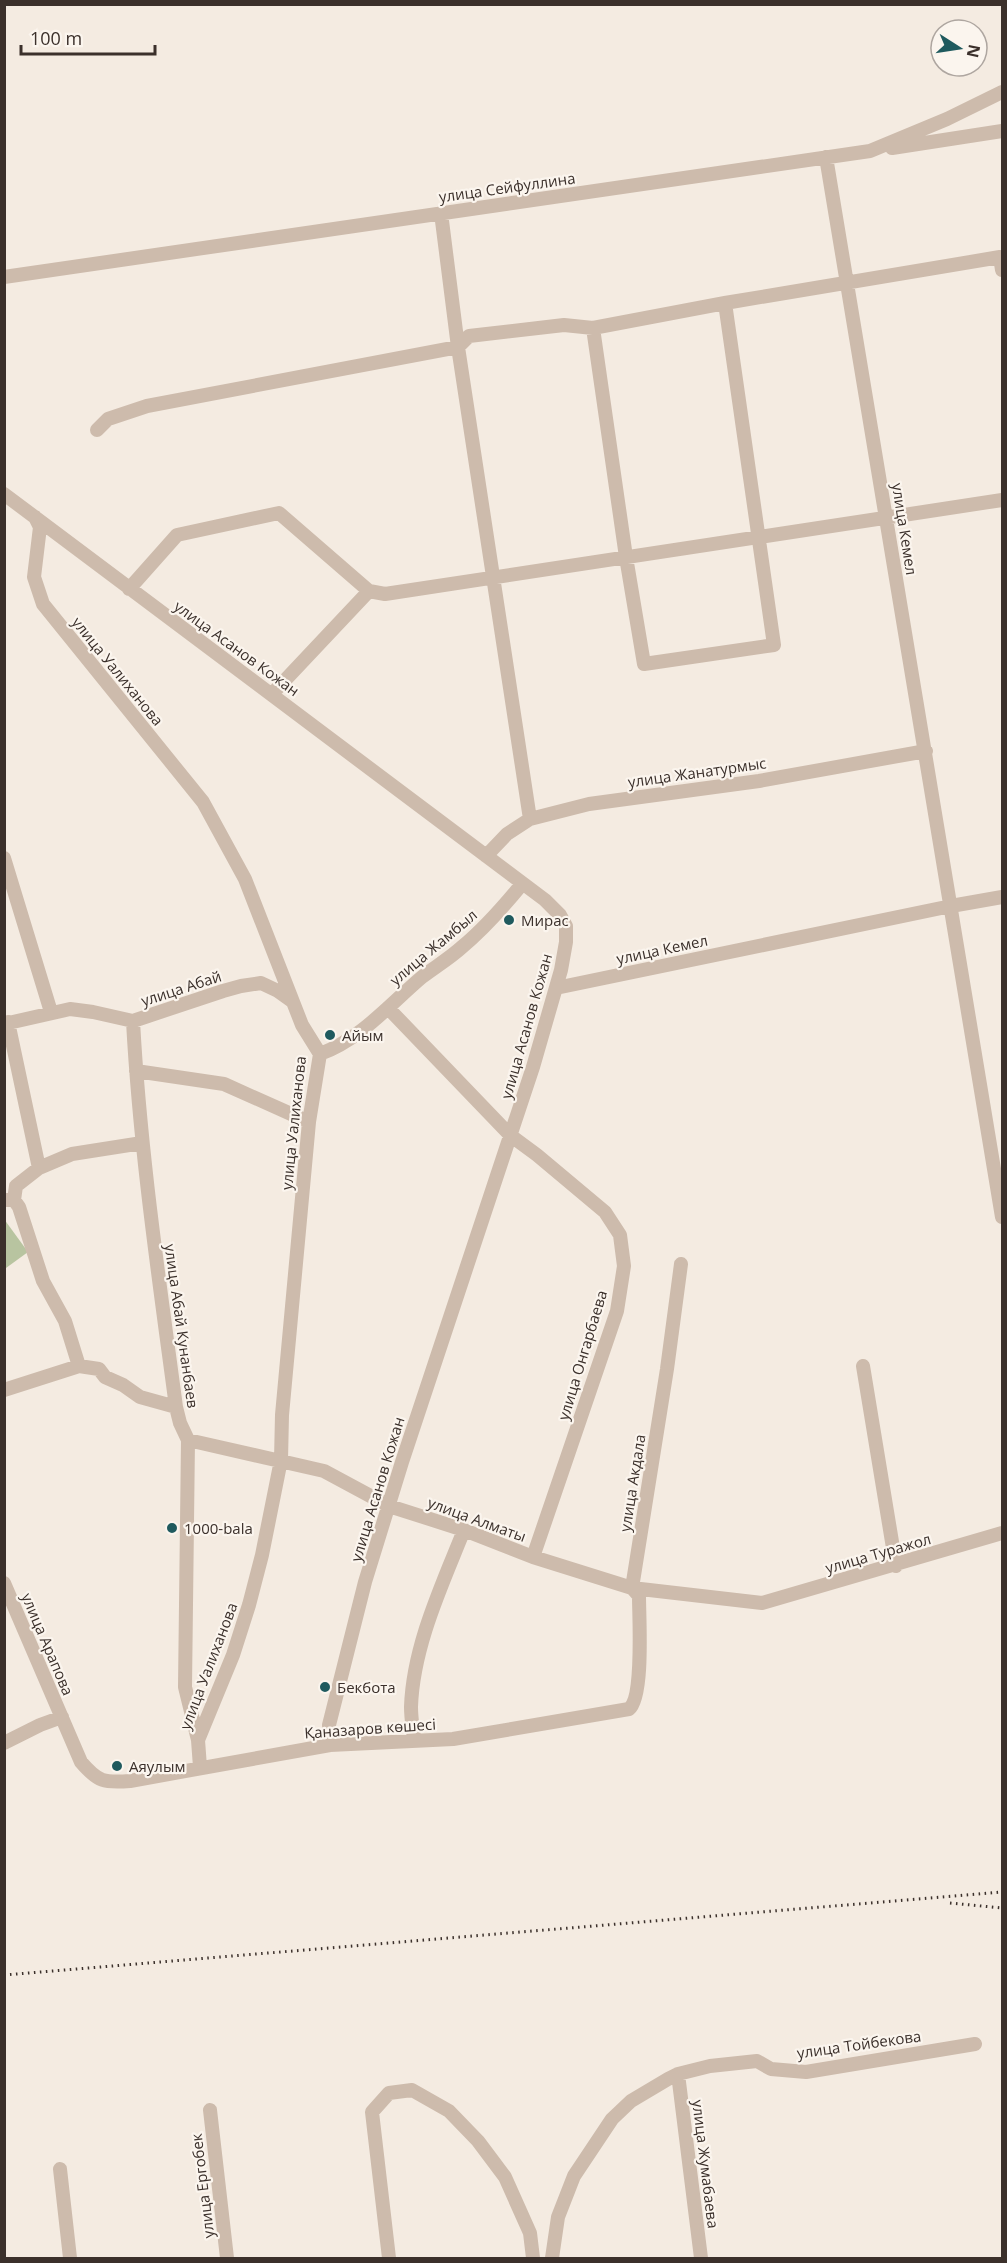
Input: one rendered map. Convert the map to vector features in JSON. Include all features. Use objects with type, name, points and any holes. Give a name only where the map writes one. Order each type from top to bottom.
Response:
[{"type":"street","name":"улица Сейфуллина","points":[[4,277],[870,151],[947,119],[1002,92]]},
{"type":"street","points":[[870,151],[1002,131]]},
{"type":"street","name":"улица Кемел","points":[[826,157],[1002,1217]]},
{"type":"street","points":[[441,213],[458,347],[530,819]]},
{"type":"street","points":[[97,430],[108,419],[147,406],[458,347],[469,336],[564,326],[593,328],[725,303],[1000,257],[1002,270]]},
{"type":"street","points":[[593,328],[644,664],[774,645],[725,303]]},
{"type":"street","name":"улица Асанов Кожан","points":[[4,494],[545,900],[560,915],[566,926],[566,942],[556,988],[533,1067],[365,1582],[329,1725],[330,1745]]},
{"type":"street","points":[[129,589],[177,535],[279,513],[369,591],[385,594],[1002,500]]},
{"type":"street","name":"улица Уалиханова","points":[[35,517],[40,527],[34,577],[43,604],[203,802],[244,879],[302,1025],[320,1054],[309,1122],[282,1415],[281,1460],[249,1605],[233,1655],[198,1740],[200,1767]]},
{"type":"street","points":[[272,694],[369,591]]},
{"type":"street","name":"улица Жанатурмыс","points":[[486,856],[507,834],[530,819],[589,804],[759,781],[926,751]]},
{"type":"street","points":[[4,858],[51,1012]]},
{"type":"street","name":"улица Жамбыл","points":[[320,1054],[340,1047],[422,977],[461,948],[496,915],[522,884]]},
{"type":"street","name":"улица Кемел","points":[[556,988],[1002,897]]},
{"type":"street","name":"улица Абай","points":[[6,1023],[51,1012],[70,1010],[93,1012],[133,1021],[242,986],[261,984],[278,991],[293,1002]]},
{"type":"street","name":"улица Жамбыл","points":[[388,1008],[510,1135]]},
{"type":"street","name":"улица Абай Кунанбаев","points":[[133,1021],[142,1143],[154,1246],[177,1407],[180,1423],[188,1440],[185,1687],[198,1740]]},
{"type":"street","points":[[6,1023],[39,1168]]},
{"type":"street","points":[[136,1071],[224,1084],[309,1122]]},
{"type":"street","name":"улица Онгарбаева","points":[[510,1135],[605,1212],[620,1235],[624,1266],[617,1311],[533,1557]]},
{"type":"street","points":[[80,1366],[65,1321],[43,1281],[19,1208],[9,1200],[16,1186],[39,1168],[72,1154],[142,1143]]},
{"type":"street","name":"улица Акдала","points":[[633,1706],[637,1694],[639,1596],[632,1588],[667,1369],[681,1264]]},
{"type":"street","points":[[4,1390],[80,1366],[99,1369],[105,1377],[123,1385],[140,1397],[177,1407]]},
{"type":"street","points":[[863,1366],[896,1566]]},
{"type":"street","name":"улица Алматы","points":[[188,1440],[324,1471],[388,1506],[465,1530],[533,1557],[632,1588],[762,1603]]},
{"type":"street","points":[[414,1740],[411,1709],[413,1686],[421,1653],[430,1618],[465,1530]]},
{"type":"street","name":"улица Туражол","points":[[762,1603],[896,1566],[1002,1533]]},
{"type":"street","name":"улица Арапова","points":[[4,1583],[81,1762],[93,1776],[107,1782]]},
{"type":"street","name":"Қаназаров көшесі","points":[[107,1782],[330,1745],[453,1739],[629,1709],[633,1706]]},
{"type":"street","name":"улица Арапова","points":[[4,1743],[62,1717]]},
{"type":"street","name":"улица Тойбекова","points":[[552,2259],[558,2217],[574,2176],[612,2119],[631,2101],[678,2074],[710,2066],[757,2061],[771,2069],[806,2072],[975,2044]]},
{"type":"street","name":"улица Жумабаева","points":[[678,2074],[701,2259]]},
{"type":"street","points":[[389,2259],[372,2112],[389,2093],[412,2090],[449,2111],[478,2141],[505,2177],[530,2233],[533,2259]]},
{"type":"street","name":"улица Ергобек","points":[[210,2110],[227,2259]]},
{"type":"street","points":[[60,2169],[70,2259]]},
{"type":"green space","points":[[4,1219],[28,1252],[6,1268],[4,1265]]},
{"type":"railway","points":[[4,1975],[1002,1892]]},
{"type":"railway","points":[[950,1903],[1002,1908]]},
{"type":"place","name":"Мирас","points":[[509,920]]},
{"type":"place","name":"Айым","points":[[330,1035]]},
{"type":"place","name":"1000-bala","points":[[172,1528]]},
{"type":"place","name":"Бекбота","points":[[325,1687]]},
{"type":"place","name":"Аяулым","points":[[117,1766]]}]
